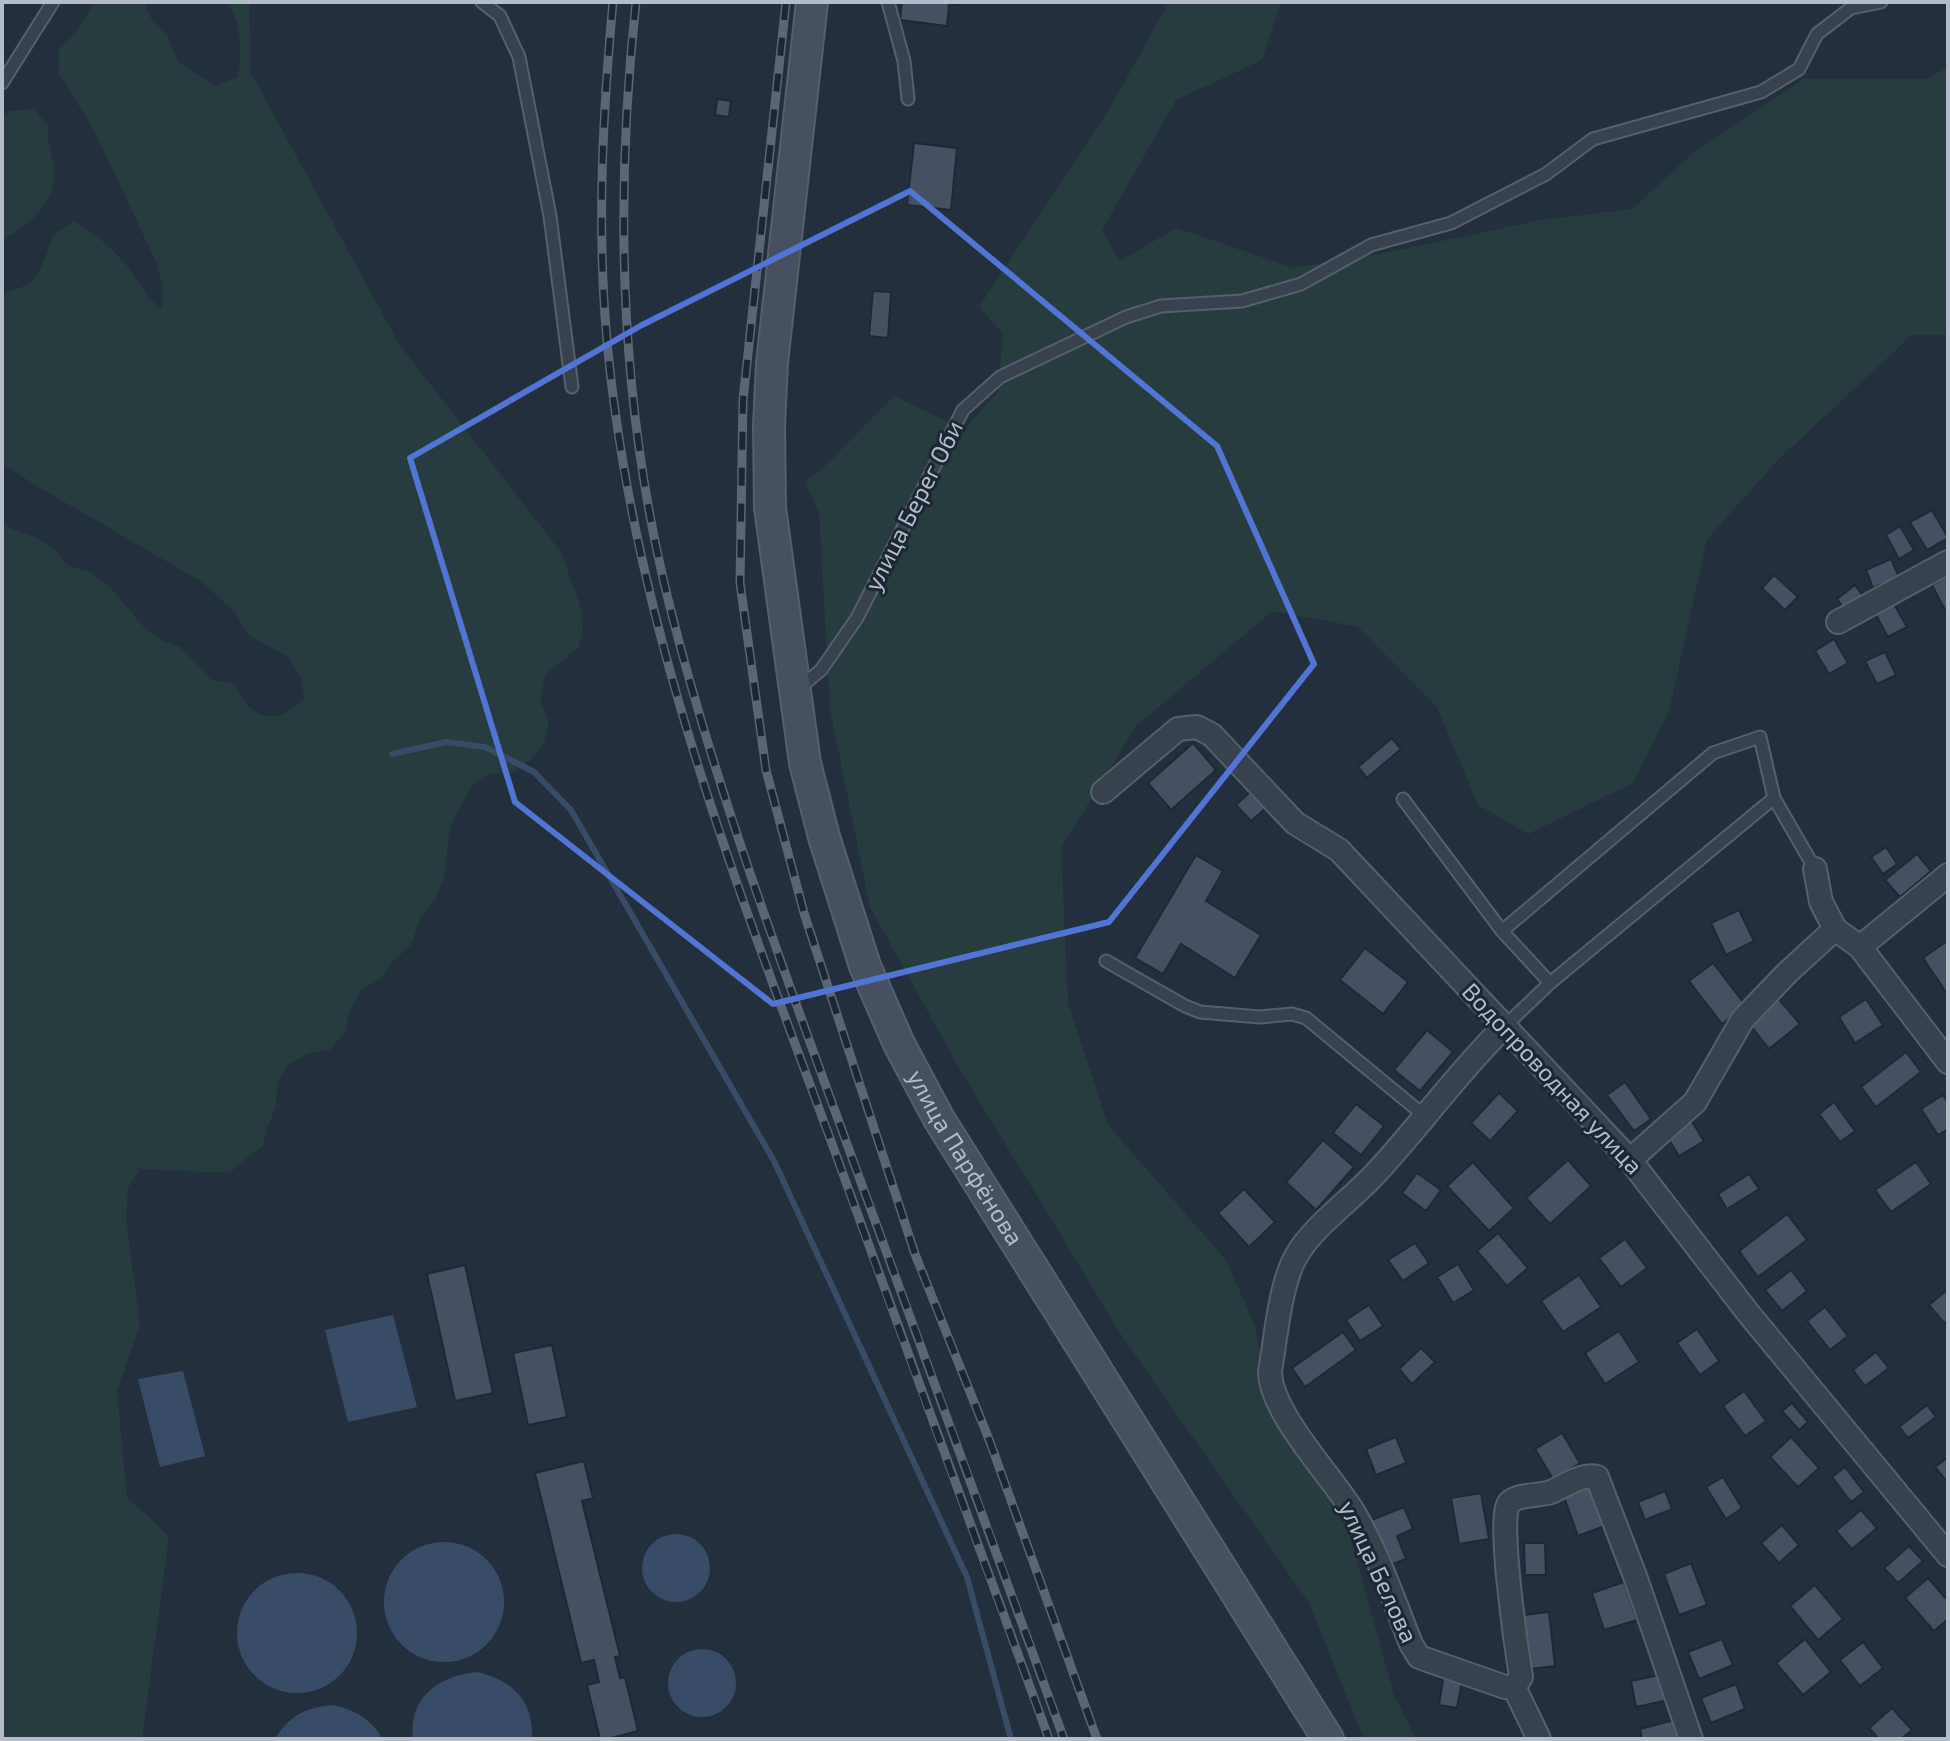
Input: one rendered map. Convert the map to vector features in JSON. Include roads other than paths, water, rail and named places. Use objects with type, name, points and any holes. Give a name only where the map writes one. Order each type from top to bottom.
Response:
[{"type":"main road","name":"улица Парфёнова","points":[[812,2],[772,363],[770,508],[805,763],[842,900],[865,966],[899,1044],[939,1119],[1328,1739]]},
{"type":"street","points":[[1838,622],[1948,562]]},
{"type":"street","name":"Водопроводная улица","points":[[1103,792],[1178,729],[1197,727],[1212,735],[1295,823],[1339,850],[1630,1160],[1749,1314],[1948,1555]]},
{"type":"street","points":[[1815,869],[1821,902],[1835,929],[1860,947],[1948,1062]]},
{"type":"street","points":[[1860,947],[1948,875]]},
{"type":"street","points":[[1630,1160],[1695,1102],[1743,1019],[1835,929]]},
{"type":"street","name":"улица Белова","points":[[1504,1027],[1472,1059],[1374,1176],[1298,1253],[1285,1283],[1270,1386],[1313,1455],[1356,1515],[1419,1657],[1505,1687],[1514,1687]]},
{"type":"street","points":[[1539,1739],[1514,1687],[1521,1677],[1504,1515],[1508,1504],[1515,1500],[1546,1494],[1581,1478],[1597,1477],[1691,1739]]},
{"type":"lane","points":[[2,83],[53,2]]},
{"type":"lane","points":[[482,2],[500,16],[519,57],[550,216],[572,387]]},
{"type":"lane","points":[[888,2],[904,61],[908,99]]},
{"type":"lane","name":"улица Берег Оби","points":[[794,692],[821,670],[857,618],[963,410],[1000,377],[1126,317],[1161,306],[1242,301],[1301,284],[1371,245],[1451,223],[1546,174],[1593,139],[1761,92],[1799,69],[1817,34],[1851,8],[1881,2]]},
{"type":"lane","points":[[1502,931],[1713,753],[1760,737],[1774,798],[1815,869]]},
{"type":"lane","points":[[1504,1027],[1550,983],[1774,798]]},
{"type":"lane","points":[[1403,799],[1502,931],[1550,983]]},
{"type":"lane","points":[[1106,961],[1200,1012],[1260,1017],[1292,1014],[1306,1018],[1426,1117]]},
{"type":"water","points":[[393,1315],[417,1407],[348,1422],[325,1330]]},
{"type":"water","points":[[183,1371],[205,1456],[160,1467],[138,1379]]},
{"type":"water","points":[[683,1534],[704,1549],[710,1568],[708,1581],[700,1592],[683,1602],[669,1602],[652,1592],[644,1581],[642,1561],[652,1544],[663,1536]]},
{"type":"water","points":[[444,1542],[467,1546],[487,1559],[500,1579],[504,1602],[500,1625],[487,1645],[467,1658],[444,1662],[421,1658],[401,1645],[388,1625],[384,1602],[388,1579],[401,1559],[421,1546]]},
{"type":"water","points":[[297,1573],[320,1577],[340,1590],[353,1610],[357,1633],[353,1656],[340,1676],[320,1689],[297,1693],[274,1689],[254,1676],[241,1656],[237,1633],[241,1610],[254,1590],[274,1577]]},
{"type":"water","points":[[709,1649],[730,1664],[736,1683],[734,1696],[726,1707],[709,1717],[695,1717],[678,1707],[670,1696],[668,1676],[678,1659],[689,1651]]},
{"type":"water","points":[[478,1672],[502,1681],[519,1695],[529,1713],[532,1739],[413,1739],[416,1711],[429,1691],[451,1678]]},
{"type":"water","points":[[334,1705],[362,1717],[383,1739],[275,1739],[293,1718],[315,1708]]},
{"type":"waterway","points":[[392,754],[446,742],[485,747],[534,772],[571,810],[774,1161],[967,1577],[1011,1739]]},
{"type":"railway","points":[[613,2],[602,165],[606,329],[618,434],[637,538],[662,640],[691,742],[758,943],[1049,1739]]},
{"type":"railway","points":[[636,2],[625,154],[626,306],[640,458],[670,607],[707,740],[772,938],[1064,1739]]},
{"type":"railway","points":[[786,2],[743,400],[740,583],[766,770],[804,913],[915,1254],[990,1442],[1097,1739]]}]
